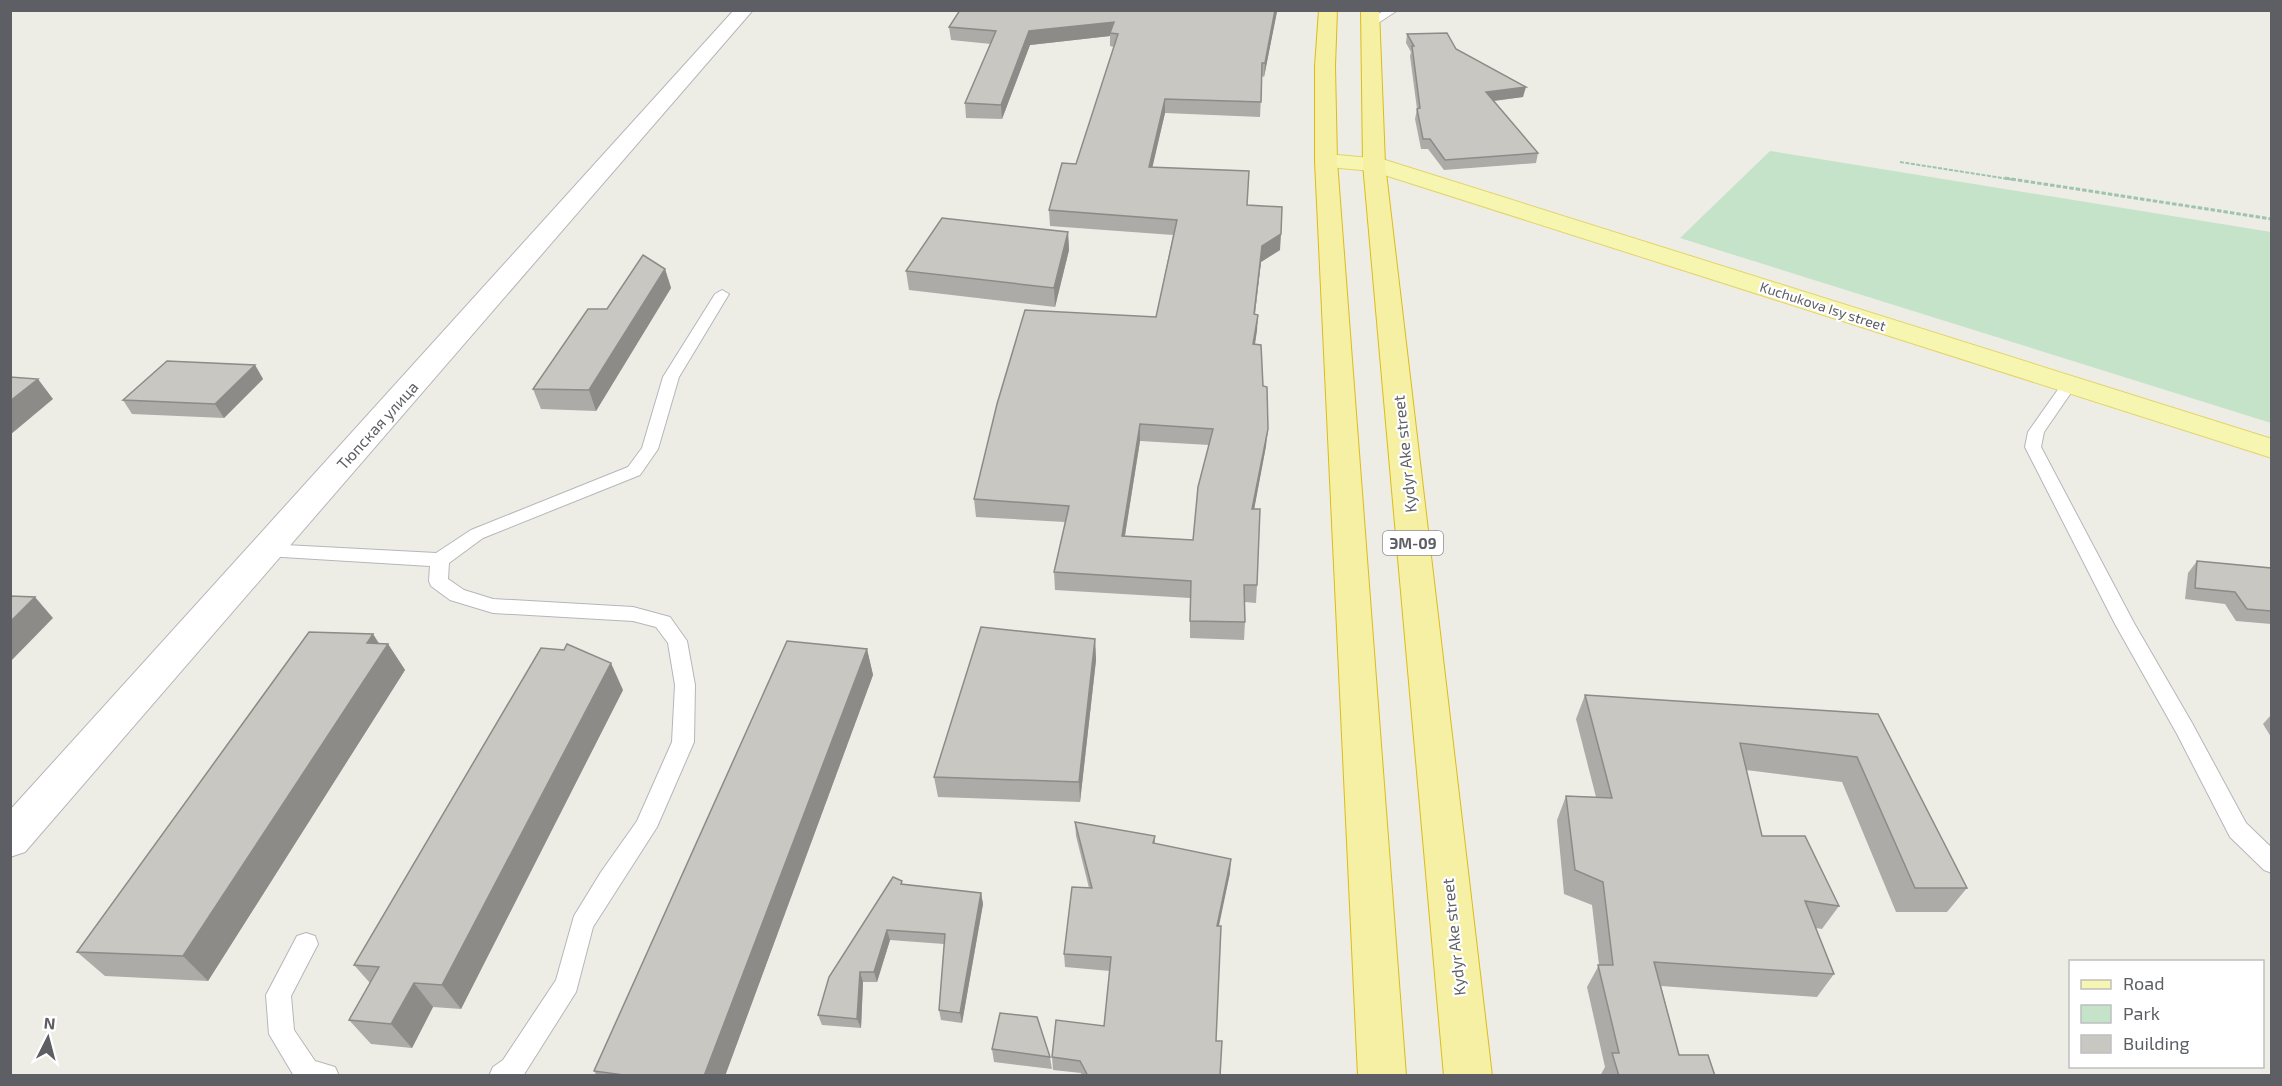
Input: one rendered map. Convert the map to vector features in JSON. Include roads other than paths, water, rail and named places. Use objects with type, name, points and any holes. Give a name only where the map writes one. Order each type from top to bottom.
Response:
[{"type":"highway","points":[[1328,10],[1325,66],[1326,161],[1382,1076]]},
{"type":"highway","name":"Kydyr Ake street","points":[[1378,15],[1370,68],[1374,164],[1468,1076]]},
{"type":"main road","name":"Kuchukova Isy street","points":[[1326,161],[1374,164],[2271,449]]},
{"type":"street","name":"Тюпская улица","points":[[10,839],[744,10]]},
{"type":"lane","points":[[266,550],[440,560],[477,534],[634,471],[650,449],[671,377],[722,294]]},
{"type":"lane","points":[[2069,384],[2036,432],[2032,447],[2238,830],[2271,863]]},
{"type":"lane","points":[[440,560],[438,581],[457,595],[493,606],[633,614],[663,622],[677,641],[685,685],[683,742],[646,827],[609,879],[582,924],[567,984],[512,1069],[502,1076]]},
{"type":"lane","points":[[306,944],[278,995],[282,1034],[307,1072],[326,1076]]}]
